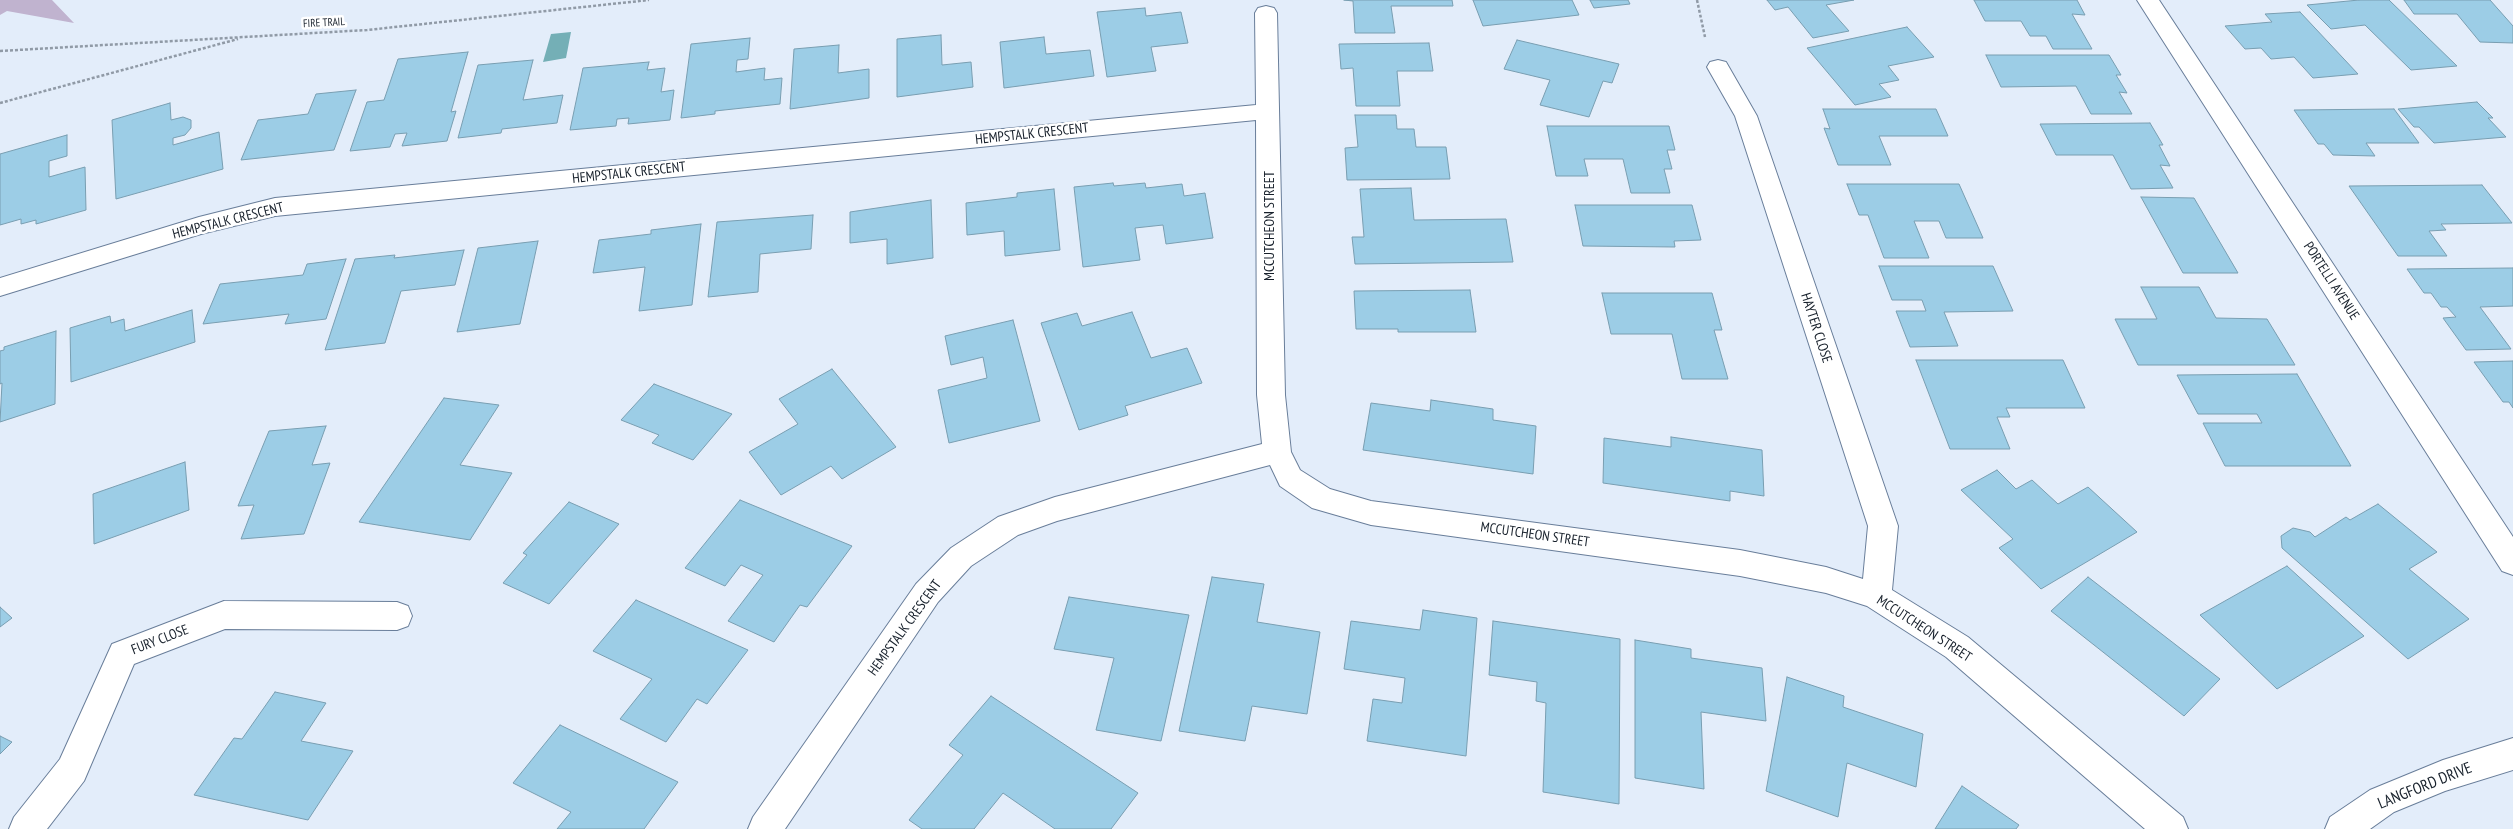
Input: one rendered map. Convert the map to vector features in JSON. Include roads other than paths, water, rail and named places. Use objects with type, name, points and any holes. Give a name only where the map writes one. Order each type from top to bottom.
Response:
[{"type":"street","name":"PORTELLI AVENUE","points":[[2148,0],[2513,562]]},
{"type":"street","name":"MCCUTCHEON STREET","points":[[1266,13],[1269,111],[1271,396],[1277,452],[1290,478],[1322,498],[1371,513],[1740,563],[1826,580],[1876,596],[1957,647],[2171,829]]},
{"type":"street","name":"HAYTER CLOSE","points":[[1718,67],[1746,116],[1882,526],[1876,596]]},
{"type":"street","name":"HEMPSTALK CRESCENT","points":[[0,287],[199,226],[275,207],[1269,111]]},
{"type":"street","name":"HEMPSTALK CRESCENT","points":[[765,829],[927,593],[961,557],[1008,526],[1056,509],[1277,452]]},
{"type":"street","name":"FURY CLOSE","points":[[26,829],[72,770],[123,654],[224,615],[397,616]]},
{"type":"street","name":"LANGFORD DRIVE","points":[[2342,829],[2382,801],[2443,776],[2513,754]]},
{"type":"water","points":[[571,32],[566,58],[543,62],[551,34]]}]
